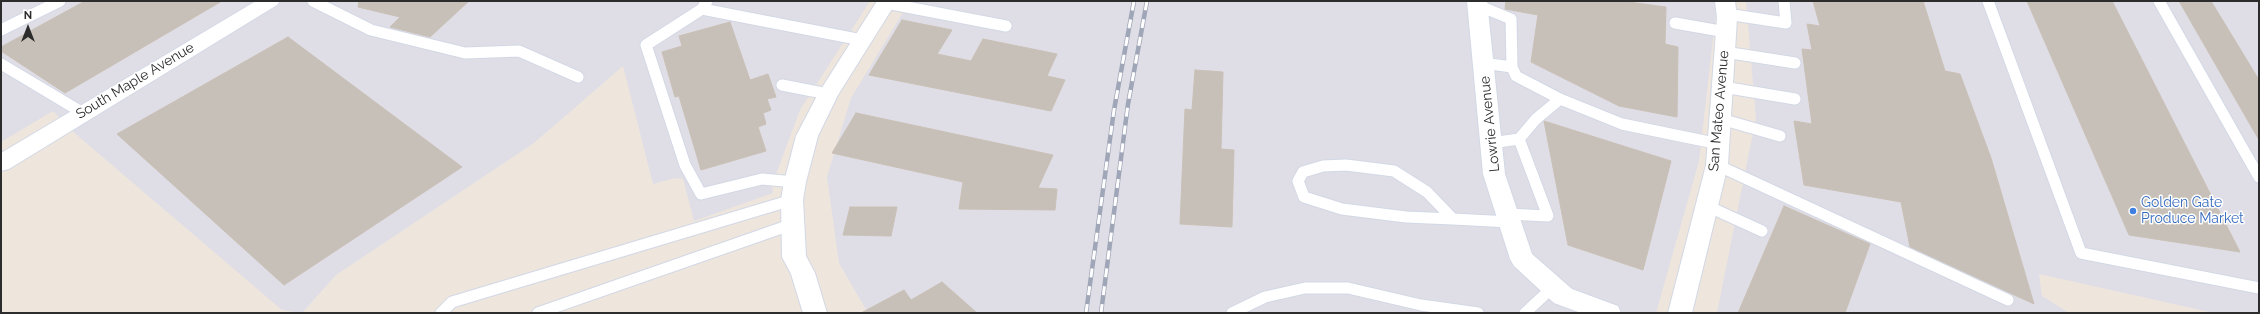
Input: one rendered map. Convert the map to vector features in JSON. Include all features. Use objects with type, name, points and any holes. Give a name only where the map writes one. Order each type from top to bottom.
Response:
[{"type":"street","name":"South Maple Avenue","points":[[1,162],[270,1]]},
{"type":"street","points":[[815,313],[803,273],[794,257],[794,191],[807,136],[828,94],[886,2]]},
{"type":"street","name":"Lowrie Avenue","points":[[1478,3],[1494,174],[1522,259],[1563,296],[1609,313]]},
{"type":"street","name":"San Mateo Avenue","points":[[1680,313],[1707,206],[1718,155],[1726,25]]},
{"type":"lane","points":[[1,30],[60,1]]},
{"type":"lane","points":[[313,1],[371,30],[465,54],[519,51],[578,77]]},
{"type":"lane","points":[[1675,23],[1726,25],[1786,23],[1784,1]]},
{"type":"lane","points":[[1988,1],[2081,254],[2259,288]]},
{"type":"lane","points":[[2160,1],[2259,177]]},
{"type":"lane","points":[[886,2],[1006,26]]},
{"type":"lane","points":[[1478,3],[1511,19],[1512,67],[1516,76],[1560,99],[1622,124],[1718,155],[2008,300]]},
{"type":"lane","points":[[794,191],[762,179],[701,194],[685,165],[646,45],[704,5],[862,40]]},
{"type":"lane","points":[[1726,25],[1795,63]]},
{"type":"lane","points":[[1483,63],[1512,67]]},
{"type":"lane","points":[[1,64],[83,112]]},
{"type":"lane","points":[[782,85],[828,94]]},
{"type":"lane","points":[[1723,87],[1795,99]]},
{"type":"lane","points":[[1491,143],[1519,139],[1536,119],[1560,99]]},
{"type":"lane","points":[[1721,119],[1780,136]]},
{"type":"lane","points":[[1453,219],[1427,192],[1394,171],[1346,165],[1323,166],[1303,172],[1298,181],[1304,197],[1342,209],[1406,217],[1453,219],[1548,216],[1519,139]]},
{"type":"lane","points":[[441,313],[452,302],[794,191]]},
{"type":"lane","points":[[1707,206],[1762,231]]},
{"type":"lane","points":[[538,313],[793,224]]},
{"type":"lane","points":[[1525,313],[1553,287]]},
{"type":"lane","points":[[1232,313],[1265,298],[1306,288],[1348,288],[1421,305],[1478,313]]},
{"type":"shaded area","points":[[1,1],[870,1],[800,110],[772,185],[773,193],[694,221],[683,179],[675,178],[653,184],[623,66],[534,143],[336,275],[302,313],[282,310],[71,130],[53,111],[1,142]]},
{"type":"shaded area","points":[[910,1],[1715,1],[1716,13],[1699,161],[1656,313],[868,313],[839,263],[827,177],[851,98]]},
{"type":"shaded area","points":[[1746,1],[2259,1],[2259,313],[2214,313],[2039,274],[2042,296],[2069,313],[1717,313],[1756,118]]},
{"type":"building","points":[[85,1],[222,1],[65,93],[1,51],[1,47]]},
{"type":"building","points":[[359,1],[469,1],[430,37],[390,27],[400,17],[358,7]]},
{"type":"building","points":[[1506,1],[1621,1],[1666,7],[1665,44],[1678,47],[1677,117],[1619,106],[1531,62],[1538,15],[1505,9]]},
{"type":"building","points":[[1813,1],[1923,1],[1945,71],[1960,74],[1991,158],[2034,304],[1910,247],[1901,202],[1804,185],[1794,121],[1812,124],[1802,49],[1812,50],[1807,24],[1820,26]]},
{"type":"building","points":[[2027,1],[2112,1],[2240,252],[2129,235]]},
{"type":"building","points":[[2179,1],[2211,1],[2259,80],[2259,140]]},
{"type":"building","points":[[902,20],[952,30],[937,54],[971,61],[983,39],[1057,54],[1047,76],[1065,80],[1051,111],[869,75]]},
{"type":"building","points":[[730,22],[750,80],[768,74],[776,97],[767,99],[771,110],[763,113],[766,124],[758,127],[766,151],[701,170],[679,96],[675,97],[662,52],[682,46],[679,36]]},
{"type":"building","points":[[288,37],[462,167],[284,285],[117,134]]},
{"type":"building","points":[[1195,70],[1223,72],[1221,149],[1234,150],[1232,227],[1180,224],[1185,109],[1192,110]]},
{"type":"building","points":[[856,113],[1053,155],[1038,188],[1057,189],[1055,210],[959,209],[963,182],[832,153]]},
{"type":"building","points":[[1544,121],[1671,161],[1643,270],[1568,245]]},
{"type":"building","points":[[1784,206],[1870,244],[1845,313],[1738,313]]},
{"type":"building","points":[[850,207],[897,207],[891,236],[843,235]]},
{"type":"building","points":[[942,282],[977,313],[861,313],[904,290],[911,300]]},
{"type":"railway","points":[[1086,313],[1114,110],[1134,1]]},
{"type":"railway","points":[[1101,313],[1128,104],[1147,1]]},
{"type":"place","name":"Golden Gate Produce Market","points":[[2133,211]]}]
